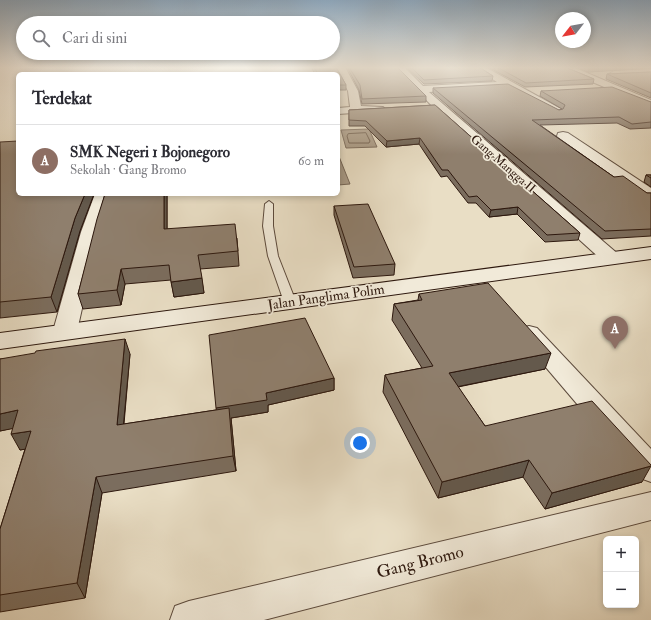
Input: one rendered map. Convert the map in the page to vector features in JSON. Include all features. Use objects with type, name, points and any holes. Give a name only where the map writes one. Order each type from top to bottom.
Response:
[{"type":"street","points":[[353,96],[356,110]]},
{"type":"street","name":"Gang Mangga II","points":[[425,96],[431,107],[611,258]]},
{"type":"street","points":[[532,96],[557,111]]},
{"type":"street","points":[[633,96],[651,104]]},
{"type":"street","points":[[340,111],[390,109]]},
{"type":"street","points":[[563,136],[651,195]]},
{"type":"street","points":[[66,331],[90,232],[102,196]]},
{"type":"street","name":"Jalan Panglima Polim","points":[[0,341],[478,275],[651,253]]},
{"type":"street","points":[[478,275],[651,469]]},
{"type":"street","name":"Gang Bromo","points":[[189,620],[651,506]]},
{"type":"lane","points":[[269,204],[268,226],[273,256],[290,302]]},
{"type":"water","points":[[369,129],[377,147],[346,148],[341,130]]},
{"type":"water","points":[[340,159],[350,184],[340,185]]},
{"type":"building","points":[[362,96],[426,96],[362,99]]},
{"type":"building","points":[[443,96],[531,96],[559,110],[563,109],[565,105],[549,96],[635,96],[651,102],[651,122],[632,124],[619,117],[532,120],[614,177],[623,176],[647,193],[651,193],[651,229],[605,231]]},
{"type":"building","points":[[435,105],[580,233],[547,235],[518,207],[491,210],[477,196],[469,197],[448,170],[442,170],[420,138],[387,141],[366,121],[349,120],[349,110]]},
{"type":"building","points":[[16,141],[16,196],[84,196],[75,218],[51,297],[0,302],[0,142]]},
{"type":"building","points":[[104,196],[164,196],[164,229],[235,224],[238,251],[198,255],[202,278],[171,282],[169,265],[121,269],[117,290],[78,294]]},
{"type":"building","points":[[368,204],[395,264],[354,267],[334,206]]},
{"type":"building","points":[[488,283],[551,353],[449,373],[485,426],[592,401],[651,466],[552,493],[529,460],[442,482],[385,375],[433,366],[394,304],[422,300],[419,294]]},
{"type":"building","points":[[305,318],[334,378],[266,393],[267,400],[216,408],[209,335]]},
{"type":"building","points":[[125,339],[117,425],[229,408],[233,456],[96,477],[77,583],[0,595],[0,529],[31,431],[11,434],[18,410],[0,414],[0,359],[35,353],[36,351]]},
{"type":"place","name":"SMK Negeri 1 Bojonegoro","points":[[615,349]]}]
